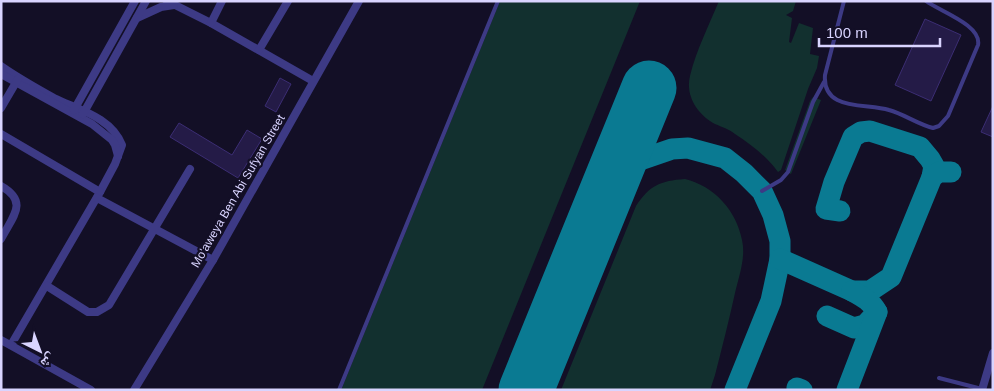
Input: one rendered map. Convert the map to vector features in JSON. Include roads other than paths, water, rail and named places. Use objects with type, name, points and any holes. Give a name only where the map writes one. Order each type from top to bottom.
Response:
[{"type":"street","points":[[74,111],[135,1]]},
{"type":"street","points":[[83,115],[146,1]]},
{"type":"street","points":[[211,23],[222,1]]},
{"type":"street","points":[[259,50],[288,1]]},
{"type":"street","name":"Mo'aweya Ben Abi Sufyan Street","points":[[134,390],[212,260],[359,1]]},
{"type":"street","points":[[137,18],[171,3],[211,23],[313,81]]},
{"type":"street","points":[[1,66],[17,80]]},
{"type":"street","points":[[1,74],[17,80],[83,115],[107,135],[115,146],[118,156],[47,286],[4,343],[91,390]]},
{"type":"street","points":[[1,108],[17,80]]},
{"type":"street","points":[[1,134],[154,229],[212,260]]},
{"type":"street","points":[[47,286],[88,312],[103,310],[109,305],[190,169]]},
{"type":"street","points":[[1,186],[12,192],[18,204],[16,212],[1,239]]},
{"type":"street","points":[[982,390],[993,353]]},
{"type":"lane","points":[[339,390],[498,1]]},
{"type":"lane","points":[[762,192],[782,180],[788,172],[813,102],[824,82],[844,1]]},
{"type":"lane","points":[[824,82],[831,96],[837,101],[845,104],[882,108],[899,113],[933,128],[939,126],[948,116],[978,45],[978,38],[975,32],[963,23],[926,1]]},
{"type":"lane","points":[[939,378],[982,390]]}]
